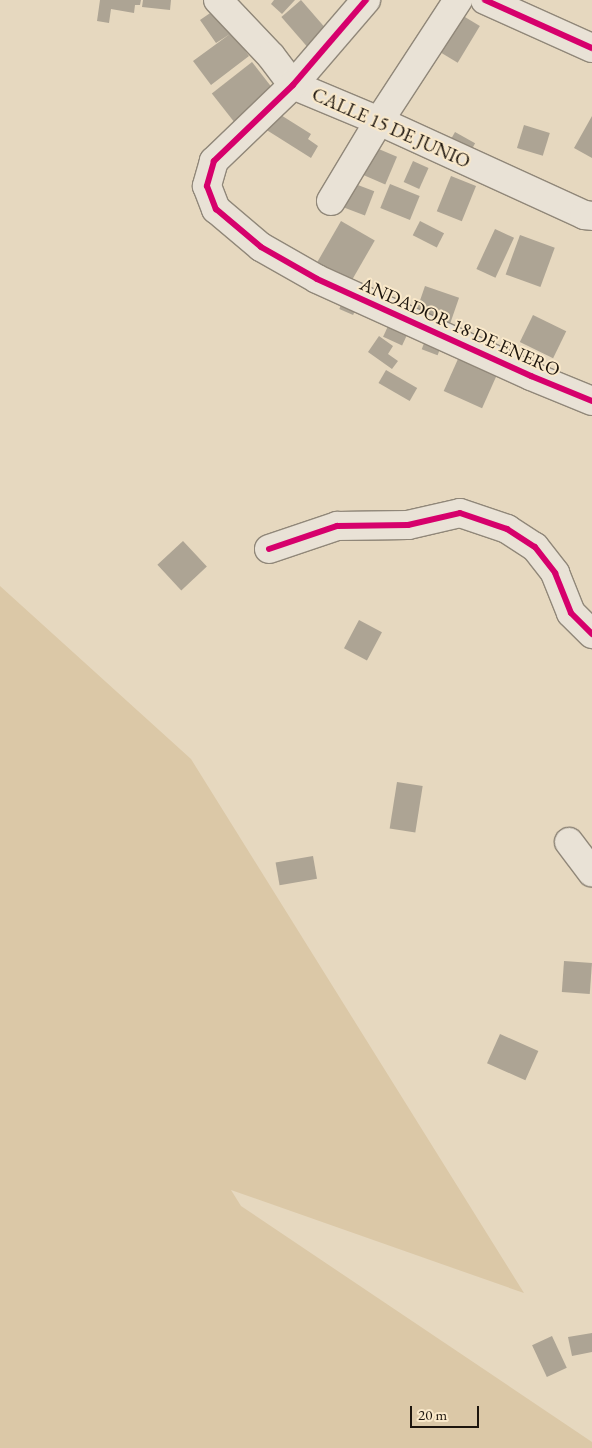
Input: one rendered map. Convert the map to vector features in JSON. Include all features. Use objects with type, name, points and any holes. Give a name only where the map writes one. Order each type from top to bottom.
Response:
[{"type":"street","name":"CALLE 15 DE JUNIO","points":[[218,0],[271,56],[293,85],[379,121],[584,215],[592,216]]},
{"type":"street","name":"ANDADOR 18 DE ENERO","points":[[366,0],[293,85],[214,161],[207,186],[216,209],[261,247],[317,279],[531,376],[592,401]]},
{"type":"street","points":[[331,201],[379,121],[458,0]]},
{"type":"street","points":[[485,0],[592,48]]},
{"type":"street","points":[[270,549],[337,526],[408,525],[460,513],[508,529],[535,546],[555,573],[571,613],[592,634]]},
{"type":"street","points":[[570,842],[592,872]]},
{"type":"shaded area","points":[[0,586],[191,759],[524,1293],[231,1190],[241,1206],[592,1442],[592,1448],[0,1448]]},
{"type":"building","points":[[100,0],[141,0],[140,5],[135,5],[134,13],[111,9],[109,23],[97,21]]},
{"type":"building","points":[[143,0],[171,0],[170,10],[142,7]]},
{"type":"building","points":[[274,0],[295,0],[282,14],[271,4]]},
{"type":"building","points":[[301,0],[333,37],[314,54],[281,17]]},
{"type":"building","points":[[216,9],[249,56],[211,85],[193,61],[230,34],[216,43],[200,20]]},
{"type":"building","points":[[455,11],[480,26],[458,63],[433,48]]},
{"type":"building","points":[[252,62],[275,91],[235,123],[212,93]]},
{"type":"building","points":[[276,112],[311,134],[308,139],[318,146],[311,158],[265,129]]},
{"type":"building","points":[[592,116],[592,158],[574,148]]},
{"type":"building","points":[[524,125],[550,133],[543,156],[517,148]]},
{"type":"building","points":[[455,132],[475,143],[467,158],[447,147]]},
{"type":"building","points":[[374,147],[397,157],[385,184],[362,175]]},
{"type":"building","points":[[413,161],[429,168],[419,189],[404,182]]},
{"type":"building","points":[[451,176],[476,186],[462,221],[437,211]]},
{"type":"building","points":[[350,182],[374,191],[365,216],[341,206]]},
{"type":"building","points":[[390,184],[420,196],[410,220],[380,208]]},
{"type":"building","points":[[341,221],[375,241],[347,288],[314,269]]},
{"type":"building","points":[[420,221],[444,233],[437,248],[413,235]]},
{"type":"building","points":[[495,229],[514,238],[495,278],[476,269]]},
{"type":"building","points":[[520,235],[555,248],[540,287],[506,274]]},
{"type":"building","points":[[425,286],[459,298],[449,328],[415,316]]},
{"type":"building","points":[[344,298],[358,304],[353,315],[339,309]]},
{"type":"building","points":[[533,315],[566,331],[553,358],[520,342]]},
{"type":"building","points":[[389,324],[408,333],[402,346],[383,337]]},
{"type":"building","points":[[379,336],[393,346],[388,354],[398,361],[392,369],[368,352]]},
{"type":"building","points":[[426,338],[442,344],[438,355],[422,349]]},
{"type":"building","points":[[462,350],[500,367],[482,408],[444,391]]},
{"type":"building","points":[[386,370],[417,388],[410,401],[378,383]]},
{"type":"building","points":[[183,541],[207,567],[181,590],[157,565]]},
{"type":"building","points":[[359,620],[382,632],[367,660],[344,648]]},
{"type":"building","points":[[397,782],[423,786],[415,832],[390,828]]},
{"type":"building","points":[[313,856],[317,879],[280,885],[276,863]]},
{"type":"building","points":[[564,961],[592,963],[590,994],[562,992]]},
{"type":"building","points":[[500,1034],[538,1051],[525,1080],[487,1063]]},
{"type":"building","points":[[592,1333],[592,1352],[572,1356],[568,1337]]},
{"type":"building","points":[[552,1336],[567,1368],[547,1377],[532,1345]]},
{"type":"cycle path","points":[[366,0],[293,85],[214,161],[207,186],[216,209],[261,247],[317,279],[531,376],[592,401]]},
{"type":"cycle path","points":[[485,0],[592,48]]},
{"type":"cycle path","points":[[269,549],[337,526],[408,525],[460,513],[507,529],[535,547],[555,573],[571,613],[592,634]]}]
